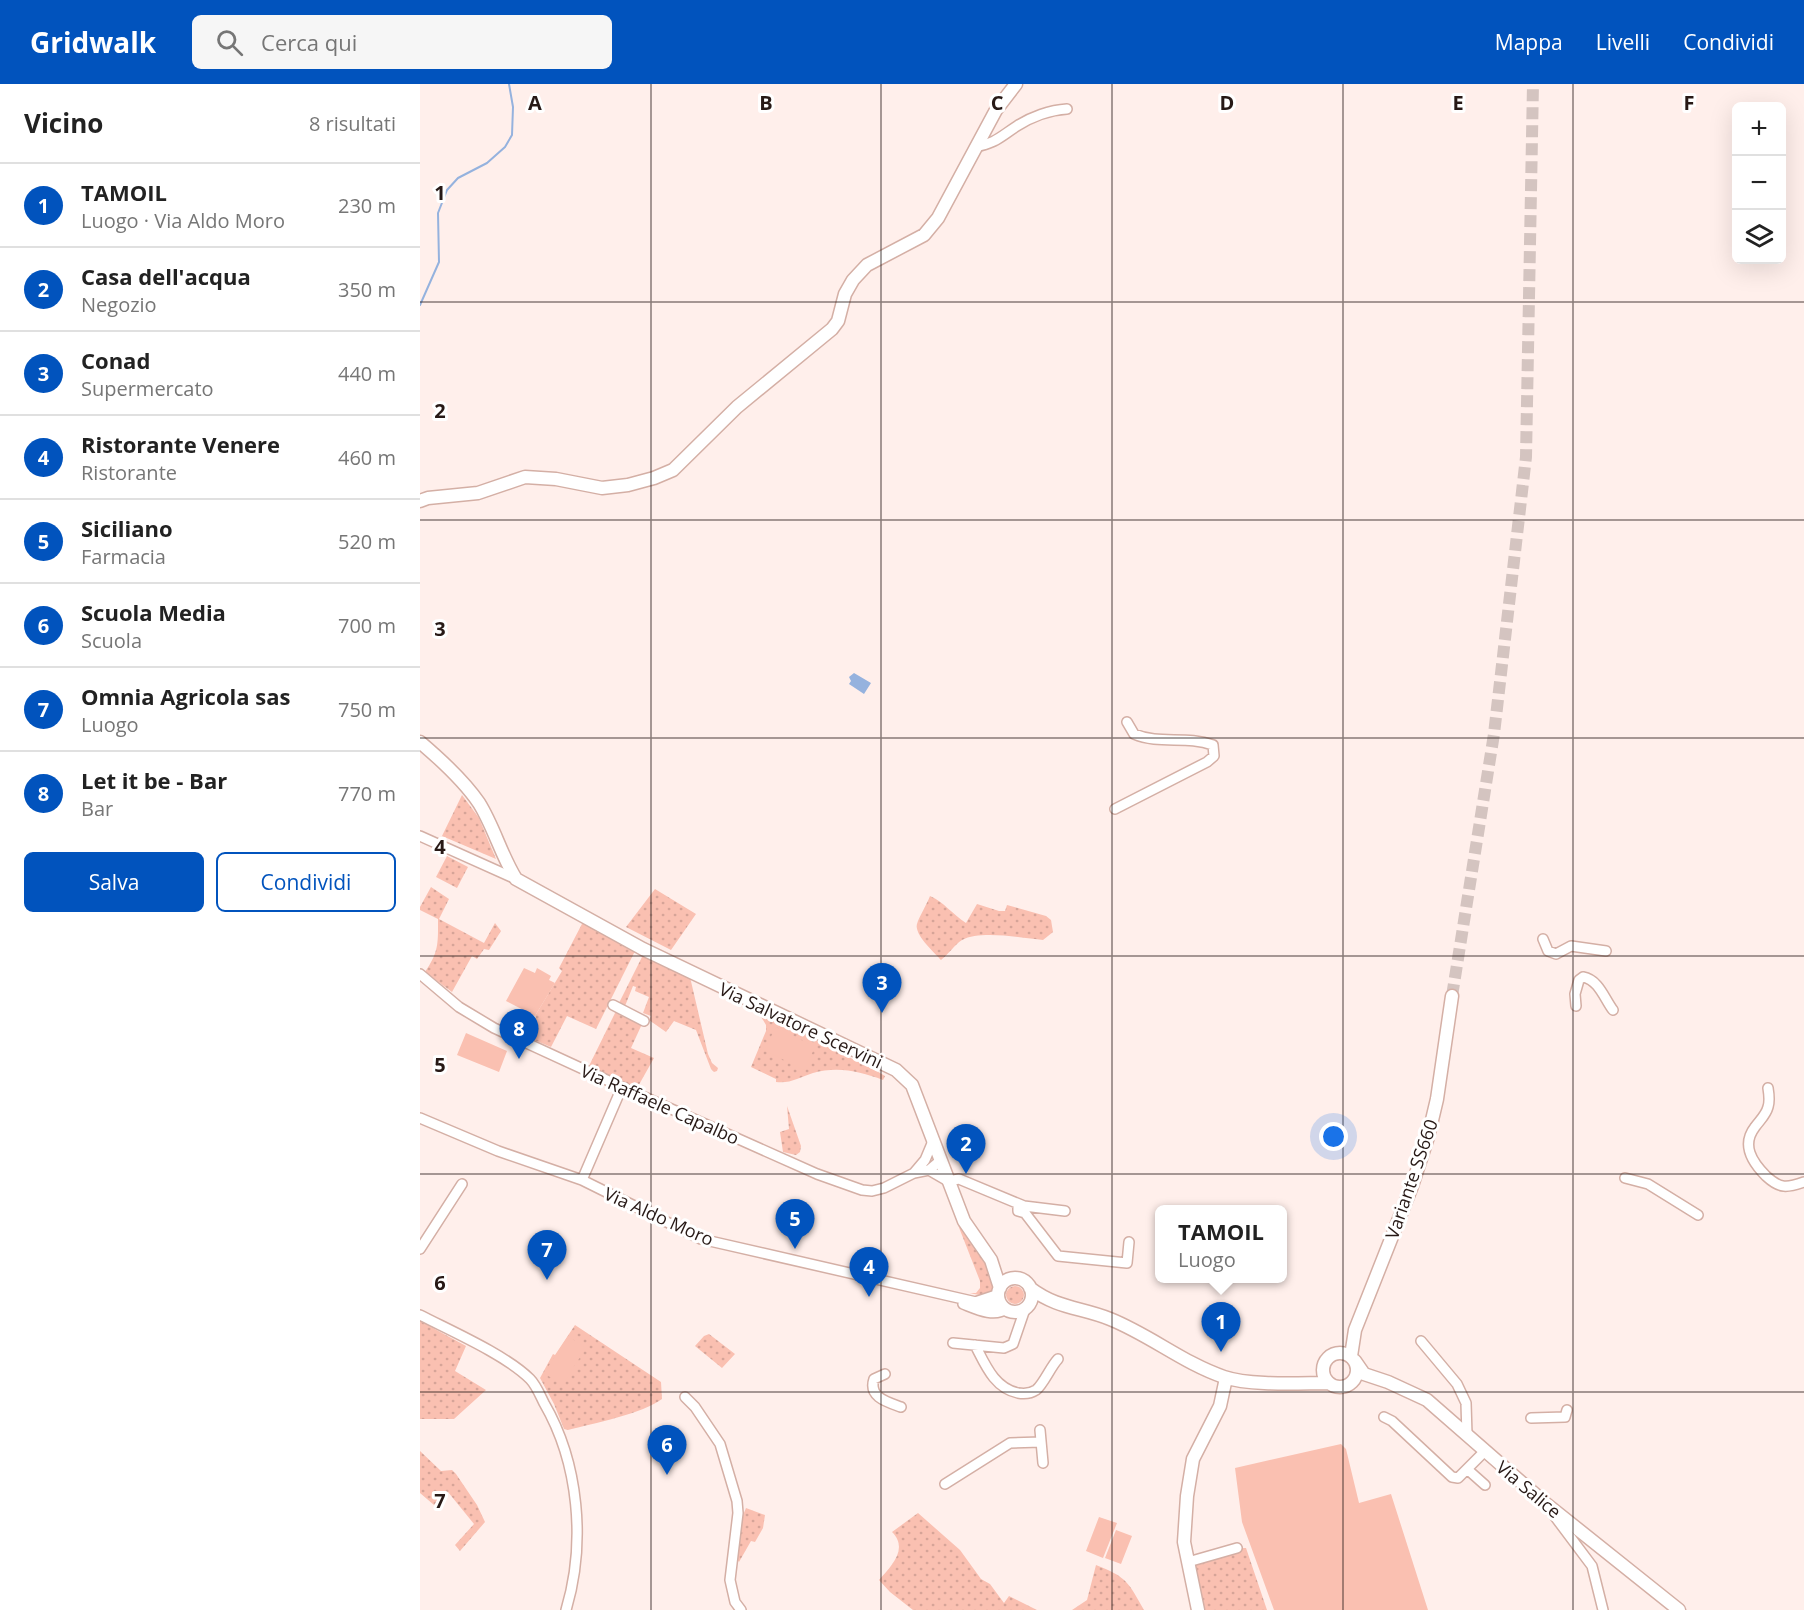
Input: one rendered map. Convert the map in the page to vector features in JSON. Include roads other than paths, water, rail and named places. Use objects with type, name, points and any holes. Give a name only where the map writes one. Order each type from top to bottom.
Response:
[{"type":"main road","points":[[420,501],[428,498],[478,493],[525,477],[556,479],[602,488],[628,485],[673,470],[737,407],[832,329],[842,311],[845,294],[853,280],[867,265],[924,235],[946,206],[996,110],[1016,84]]},
{"type":"main road","points":[[420,742],[469,790],[479,804],[516,879]]},
{"type":"main road","name":"Via Salvatore Scervini","points":[[516,879],[643,949],[896,1070],[912,1085],[964,1221],[991,1260]]},
{"type":"main road","name":"Variante SS660","points":[[1353,1358],[1355,1330],[1412,1186],[1428,1137],[1437,1099],[1452,996]]},
{"type":"main road","points":[[991,1260],[1016,1278],[1025,1281],[1030,1288],[1054,1303],[1109,1318],[1179,1356],[1226,1378],[1288,1383],[1329,1383],[1342,1387],[1354,1380],[1374,1379]]},
{"type":"main road","points":[[991,1260],[1004,1301]]},
{"type":"main road","points":[[1004,1301],[1007,1281],[1016,1278]]},
{"type":"main road","points":[[1027,1307],[1032,1297],[1030,1288]]},
{"type":"main road","points":[[1004,1301],[1027,1307],[1054,1303]]},
{"type":"main road","points":[[1336,1353],[1355,1330]]},
{"type":"main road","points":[[1288,1383],[1303,1377],[1323,1365],[1328,1357],[1341,1352],[1353,1358],[1364,1374],[1374,1379]]},
{"type":"main road","points":[[1353,1358],[1358,1370],[1354,1380]]},
{"type":"main road","points":[[1323,1365],[1324,1375],[1329,1383]]},
{"type":"main road","points":[[1198,1610],[1184,1542],[1187,1496],[1193,1459],[1220,1406],[1226,1378]]},
{"type":"main road","name":"Via Salice","points":[[1374,1379],[1388,1382],[1427,1400],[1545,1503],[1679,1610]]},
{"type":"street","points":[[975,147],[992,144],[1032,118],[1058,109],[1067,109]]},
{"type":"street","points":[[1115,808],[1214,756],[1213,745],[1204,741],[1178,738],[1150,740],[1134,734],[1127,722]]},
{"type":"street","points":[[420,836],[516,879]]},
{"type":"street","points":[[1543,939],[1548,951],[1556,954],[1571,946],[1606,951]]},
{"type":"street","name":"Via Raffaele Capalbo","points":[[420,974],[459,1007],[494,1028],[622,1088],[817,1174],[862,1190],[872,1191],[884,1188],[914,1173]]},
{"type":"street","points":[[1576,1006],[1575,994],[1579,980],[1583,977],[1590,979],[1599,987],[1613,1010]]},
{"type":"street","points":[[613,1005],[644,1021]]},
{"type":"street","points":[[582,1180],[622,1088]]},
{"type":"street","points":[[1768,1088],[1768,1108],[1750,1136],[1749,1155],[1778,1186],[1784,1188],[1804,1182]]},
{"type":"street","name":"Via Aldo Moro","points":[[420,1118],[498,1151],[582,1180],[701,1239],[976,1302],[1004,1301]]},
{"type":"street","points":[[914,1173],[925,1160],[933,1141]]},
{"type":"street","points":[[925,1160],[940,1160]]},
{"type":"street","points":[[914,1173],[929,1170],[940,1160]]},
{"type":"street","points":[[929,1170],[948,1181],[959,1179],[1018,1204],[1065,1211]]},
{"type":"street","points":[[1625,1178],[1648,1184],[1698,1215]]},
{"type":"street","points":[[420,1249],[462,1184]]},
{"type":"street","points":[[1018,1204],[1018,1211],[1025,1213],[1058,1256],[1127,1263],[1129,1242]]},
{"type":"street","points":[[933,1291],[981,1311],[994,1313],[1001,1312],[1004,1301]]},
{"type":"street","points":[[1004,1301],[1017,1319],[1019,1327]]},
{"type":"street","points":[[953,1343],[1004,1348],[1013,1344],[1027,1307]]},
{"type":"street","points":[[420,1315],[506,1361],[531,1380],[549,1411],[563,1441],[577,1512],[577,1552],[573,1586],[566,1610]]},
{"type":"street","points":[[1421,1341],[1457,1384],[1466,1403],[1467,1435]]},
{"type":"street","points":[[975,1345],[991,1374],[1008,1390],[1021,1394],[1038,1389],[1058,1359]]},
{"type":"street","points":[[885,1374],[874,1379],[873,1391],[876,1396],[901,1407]]},
{"type":"street","points":[[685,1397],[695,1407],[720,1444],[737,1501],[738,1513],[730,1580],[735,1602],[741,1610]]},
{"type":"street","points":[[1531,1418],[1565,1418],[1567,1410]]},
{"type":"street","points":[[1384,1417],[1392,1421],[1452,1477],[1458,1478],[1485,1451]]},
{"type":"street","points":[[1041,1430],[1043,1463]]},
{"type":"street","points":[[945,1484],[1010,1443],[1041,1442]]},
{"type":"street","points":[[1467,1469],[1485,1485]]},
{"type":"street","points":[[1545,1503],[1592,1566],[1603,1610]]},
{"type":"street","points":[[1188,1562],[1237,1548]]},
{"type":"water","points":[[854,673],[871,683],[864,694],[849,684],[851,681],[849,677]]},
{"type":"waterway","points":[[420,305],[439,262],[438,213],[447,190],[458,178],[487,163],[505,147],[512,135],[513,107],[509,84]]},
{"type":"tunnel","points":[[1452,996],[1494,734],[1526,457],[1533,84]]},
{"type":"place","name":"Conad","points":[[882,1013]]},
{"type":"place","name":"Let it be - Bar","points":[[519,1059]]},
{"type":"place","name":"Casa dell'acqua","points":[[966,1174]]},
{"type":"place","name":"Siciliano","points":[[795,1249]]},
{"type":"place","name":"Omnia Agricola sas","points":[[547,1280]]},
{"type":"place","name":"Ristorante Venere","points":[[869,1297]]},
{"type":"place","name":"TAMOIL","points":[[1221,1352]]},
{"type":"place","name":"Scuola Media","points":[[667,1475]]}]
